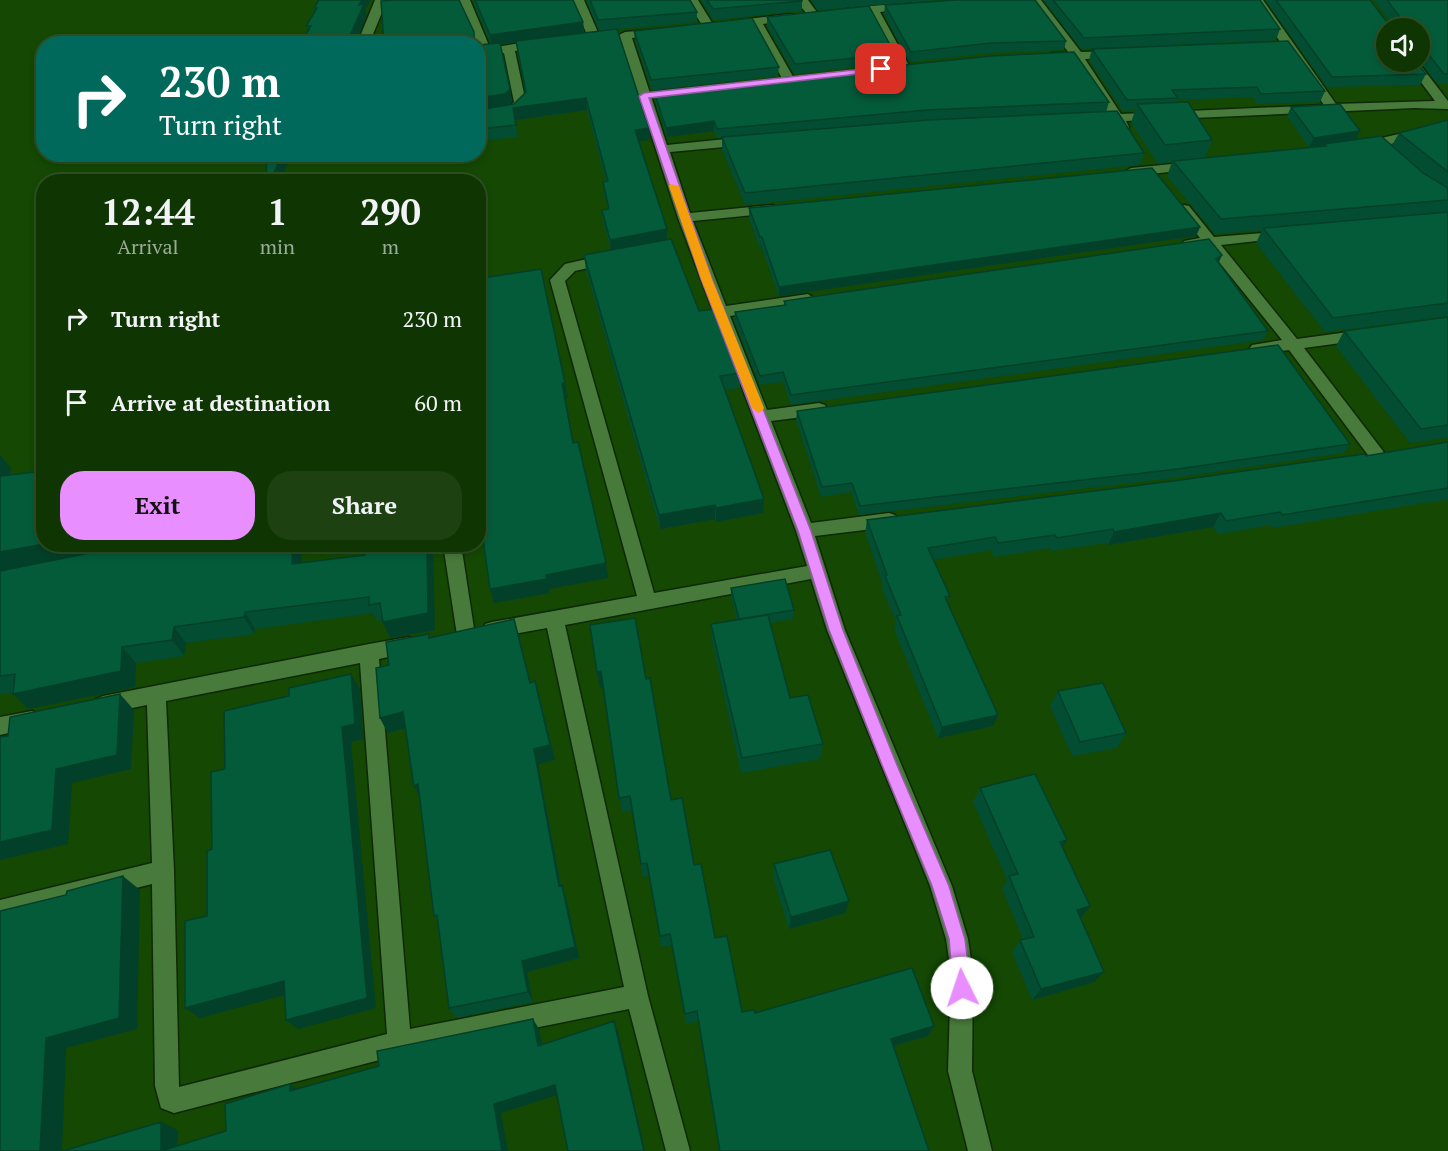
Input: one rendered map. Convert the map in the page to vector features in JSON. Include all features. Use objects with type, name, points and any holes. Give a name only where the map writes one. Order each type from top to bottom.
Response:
[{"type":"street","points":[[366,36],[381,0]]},
{"type":"street","points":[[464,0],[476,36]]},
{"type":"street","points":[[578,0],[609,36],[650,95],[661,149],[685,218],[688,244],[721,312],[805,531],[836,630],[889,765],[941,886],[957,939],[962,974],[963,1029],[960,1071],[966,1106],[980,1151]]},
{"type":"street","points":[[692,0],[702,27],[919,5],[914,0]]},
{"type":"street","points":[[802,0],[813,15]]},
{"type":"street","points":[[1014,1],[1026,0]]},
{"type":"street","points":[[1035,0],[1077,56],[1129,136]]},
{"type":"street","points":[[1257,0],[1281,45],[1332,107]]},
{"type":"street","points":[[873,9],[904,67]]},
{"type":"street","points":[[756,21],[789,80]]},
{"type":"street","points":[[577,39],[672,31]]},
{"type":"street","points":[[486,52],[549,43]]},
{"type":"street","points":[[486,115],[512,111],[520,103],[509,49]]},
{"type":"street","points":[[1044,57],[1124,53]]},
{"type":"street","points":[[1420,72],[1446,104]]},
{"type":"street","points":[[1081,120],[1332,107],[1446,104]]},
{"type":"street","points":[[1354,147],[1381,148],[1448,127]]},
{"type":"street","points":[[661,149],[764,140]]},
{"type":"street","points":[[1140,153],[1169,192],[1383,454],[1354,458]]},
{"type":"street","points":[[1117,173],[1208,164]]},
{"type":"street","points":[[685,218],[790,207]]},
{"type":"street","points":[[1175,246],[1293,233]]},
{"type":"street","points":[[619,257],[570,267],[557,280],[648,603]]},
{"type":"street","points":[[721,312],[826,297]]},
{"type":"street","points":[[1246,351],[1382,332]]},
{"type":"street","points":[[761,417],[832,407]]},
{"type":"street","points":[[805,531],[900,519]]},
{"type":"street","points":[[453,552],[466,635]]},
{"type":"street","points":[[444,639],[818,571]]},
{"type":"street","points":[[554,619],[638,996],[678,1151]]},
{"type":"street","points":[[89,708],[156,693],[423,643]]},
{"type":"street","points":[[369,652],[399,1043]]},
{"type":"street","points":[[156,693],[163,871],[167,1086],[170,1099],[174,1101],[399,1043],[638,996]]},
{"type":"street","points":[[0,726],[45,717]]},
{"type":"street","points":[[0,911],[163,871]]},
{"type":"building","points":[[319,0],[362,0],[359,5],[364,4],[349,36],[305,36],[311,26],[306,26],[317,8],[314,8]]},
{"type":"building","points":[[459,0],[474,36],[383,36],[381,1]]},
{"type":"building","points":[[475,0],[573,0],[583,22],[490,35]]},
{"type":"building","points":[[590,0],[690,0],[697,12],[598,20]]},
{"type":"building","points":[[707,0],[802,0],[802,1],[713,9]]},
{"type":"building","points":[[956,0],[1035,0],[1066,41],[991,43],[911,52],[885,5]]},
{"type":"building","points":[[1053,0],[1260,0],[1280,29],[1084,38]]},
{"type":"building","points":[[1276,0],[1370,0],[1384,18],[1376,18],[1376,72],[1424,72],[1426,74],[1332,77]]},
{"type":"building","points":[[1387,0],[1448,0],[1448,74],[1444,74],[1430,56],[1430,18],[1399,18]]},
{"type":"building","points":[[869,6],[895,54],[795,64],[767,17]]},
{"type":"building","points":[[752,18],[779,67],[651,80],[634,31]]},
{"type":"building","points":[[617,29],[649,128],[635,130],[667,229],[610,240],[602,210],[609,209],[603,182],[608,181],[586,98],[513,108],[516,125],[486,128],[486,109],[514,104],[526,92],[516,41]]},
{"type":"building","points":[[1288,41],[1325,91],[1261,94],[1257,87],[1172,90],[1178,98],[1127,100],[1092,49]]},
{"type":"building","points":[[500,43],[510,89],[505,94],[486,97],[486,44]]},
{"type":"building","points":[[1074,52],[1109,102],[927,110],[717,129],[714,121],[666,128],[654,91],[991,56]]},
{"type":"building","points":[[1188,102],[1212,140],[1165,145],[1137,104]]},
{"type":"building","points":[[1340,104],[1360,131],[1314,138],[1291,107]]},
{"type":"building","points":[[1117,111],[1144,153],[745,193],[722,137],[928,120]]},
{"type":"building","points":[[1448,120],[1448,172],[1399,133]]},
{"type":"building","points":[[1381,136],[1423,173],[1448,188],[1448,200],[1221,219],[1173,161],[1326,146],[1324,144]]},
{"type":"building","points":[[267,162],[279,162],[273,174],[266,174]]},
{"type":"building","points":[[1152,168],[1200,227],[779,287],[762,237],[760,237],[749,208]]},
{"type":"building","points":[[1448,212],[1448,303],[1333,318],[1263,228]]},
{"type":"building","points":[[671,239],[699,311],[716,309],[740,373],[720,376],[764,499],[659,515],[584,255]]},
{"type":"building","points":[[1209,239],[1222,255],[1216,259],[1268,331],[791,395],[783,372],[760,376],[735,312],[786,305],[784,301]]},
{"type":"building","points":[[541,269],[565,383],[562,383],[573,443],[578,442],[606,563],[546,575],[547,579],[490,589],[485,552],[486,278]]},
{"type":"building","points":[[1448,317],[1448,425],[1421,429],[1344,331]]},
{"type":"building","points":[[1278,345],[1350,444],[1178,469],[860,506],[852,483],[822,487],[797,411]]},
{"type":"building","points":[[1448,442],[1448,488],[1282,515],[1280,512],[1226,521],[1221,513],[1114,532],[1113,529],[1057,538],[1055,535],[998,543],[995,537],[928,548],[950,596],[945,597],[998,715],[942,727],[897,616],[901,615],[885,576],[887,575],[867,520],[1364,454],[1366,456]]},
{"type":"building","points":[[36,472],[36,545],[0,552],[0,476]]},
{"type":"building","points":[[94,552],[293,552],[292,564],[365,555],[365,552],[427,552],[428,613],[383,622],[380,603],[369,605],[369,597],[245,612],[244,617],[174,627],[172,640],[122,647],[121,671],[13,694],[15,674],[0,676],[0,571]]},
{"type":"building","points":[[785,579],[794,610],[739,619],[731,588]]},
{"type":"building","points":[[768,615],[790,698],[808,695],[823,744],[742,758],[711,624]]},
{"type":"building","points":[[635,618],[646,679],[650,678],[671,800],[682,798],[694,865],[701,864],[715,938],[727,936],[742,1012],[754,1010],[755,1013],[912,968],[934,1026],[891,1039],[929,1151],[720,1151],[697,1011],[685,1014],[670,934],[660,936],[647,863],[641,864],[630,796],[619,798],[601,671],[597,672],[590,625]]},
{"type":"building","points":[[514,619],[530,683],[535,681],[550,745],[534,749],[559,886],[562,885],[575,947],[522,961],[528,992],[449,1008],[437,915],[434,916],[418,784],[414,786],[403,712],[380,718],[376,668],[389,665],[386,642],[429,634],[429,638]]},
{"type":"building","points":[[351,674],[355,724],[342,727],[367,998],[286,1020],[284,981],[185,1008],[185,921],[207,916],[207,851],[212,849],[211,772],[225,769],[224,711],[289,696],[289,688]]},
{"type":"building","points":[[1103,683],[1126,733],[1080,742],[1058,691]]},
{"type":"building","points":[[120,694],[117,755],[56,769],[52,830],[0,842],[0,737],[8,736],[10,717]]},
{"type":"building","points":[[1035,774],[1067,840],[1060,842],[1090,906],[1077,910],[1104,972],[1041,989],[1020,940],[1034,937],[1009,876],[1018,874],[980,788]]},
{"type":"building","points":[[830,850],[849,901],[791,917],[774,864]]},
{"type":"building","points":[[123,876],[119,1018],[46,1038],[40,1151],[0,1151],[0,911],[66,895],[67,891]]},
{"type":"building","points":[[533,1019],[538,1046],[614,1021],[644,1151],[568,1151],[555,1085],[494,1104],[502,1151],[161,1151],[226,1131],[225,1104],[290,1084],[290,1091],[379,1066],[377,1051]]},
{"type":"building","points":[[161,1122],[161,1151],[63,1151]]},
{"type":"slow traffic","points":[[674,186],[707,279],[758,408]]},
{"type":"route","points":[[881,69],[644,96],[707,279],[805,531],[836,630],[889,765],[941,886],[957,939],[962,988]]}]
